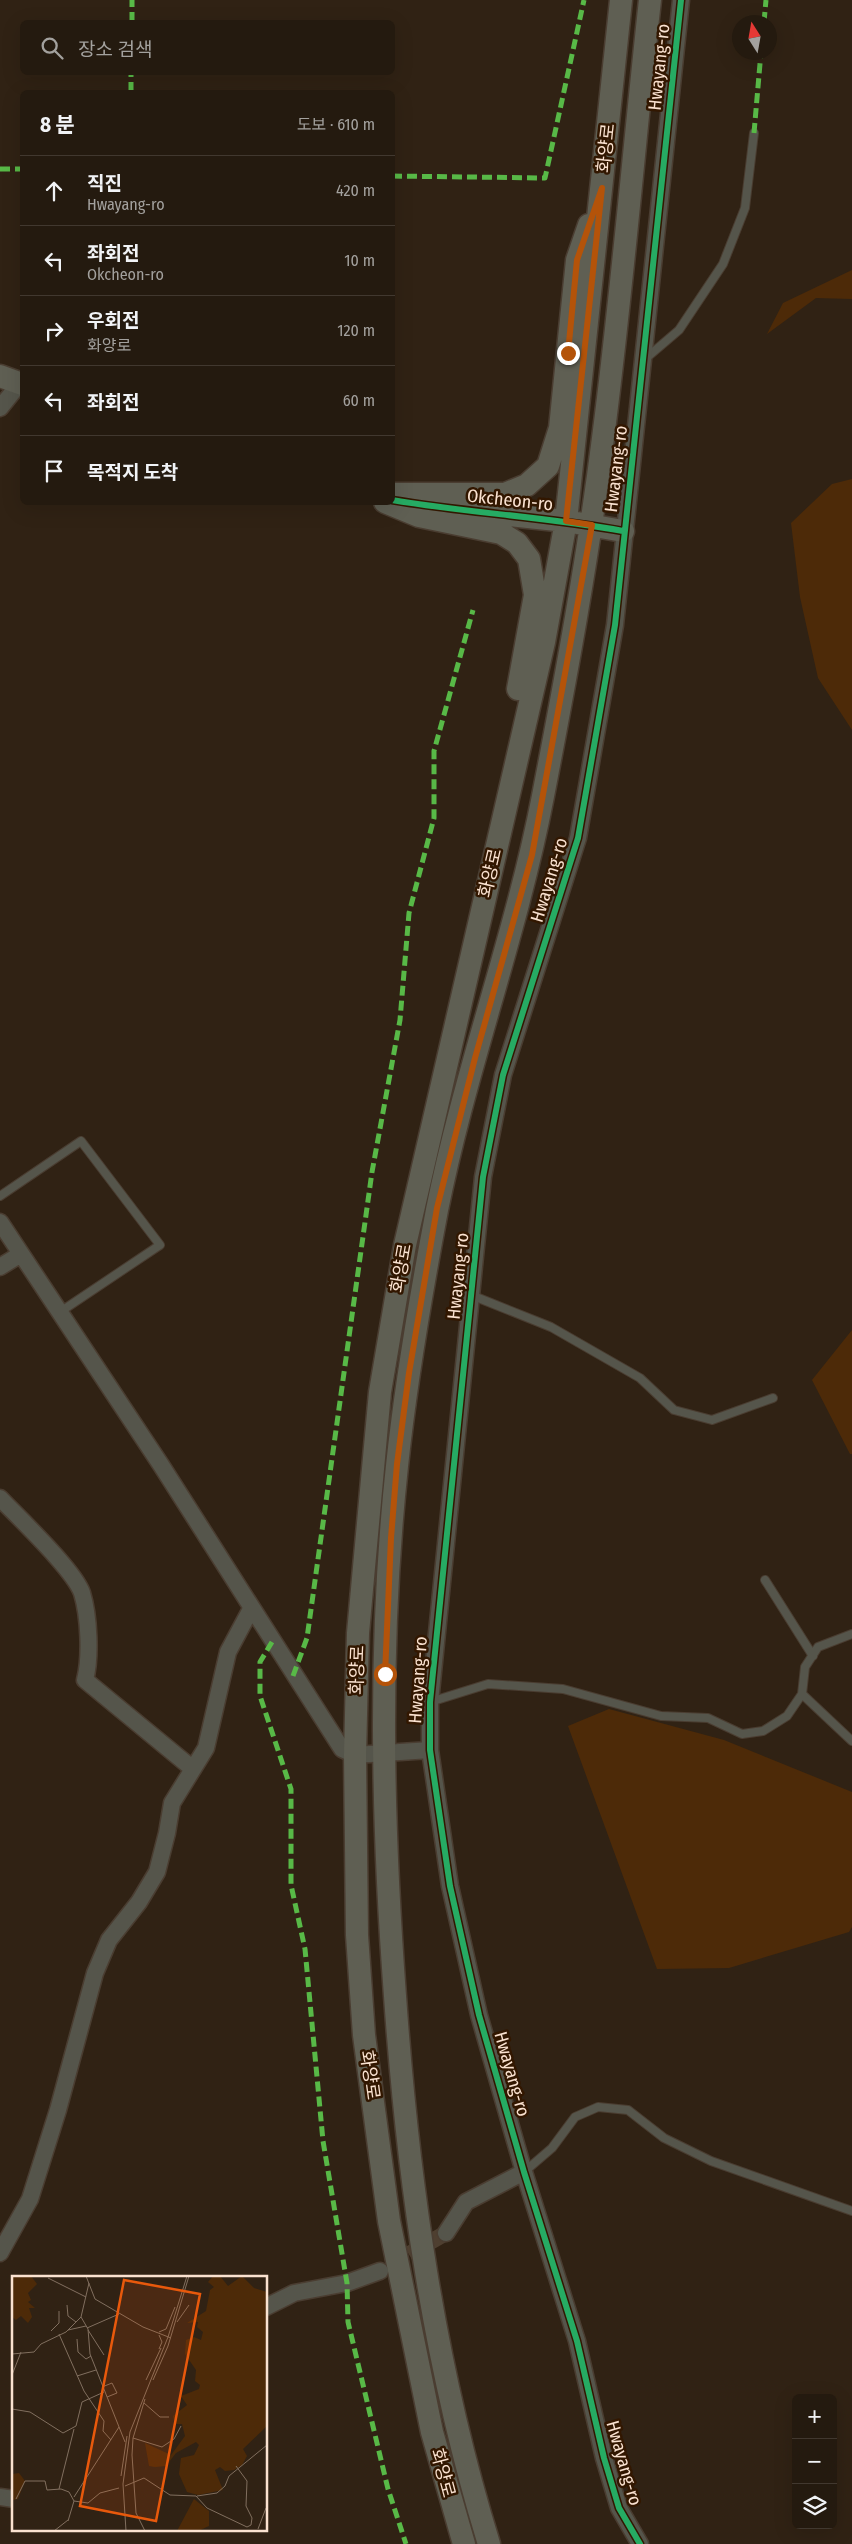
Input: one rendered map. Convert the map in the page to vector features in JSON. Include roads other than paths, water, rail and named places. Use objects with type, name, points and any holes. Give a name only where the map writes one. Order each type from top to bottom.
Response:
[{"type":"main road","name":"화양로","points":[[464,2544],[432,2432],[388,2211],[364,2035],[357,1935],[355,1755],[358,1633],[380,1392],[407,1235],[544,642],[566,521],[621,0]]},
{"type":"main road","name":"Hwayang-ro","points":[[489,2544],[458,2430],[434,2326],[416,2215],[403,2109],[386,1885],[384,1754],[386,1638],[391,1538],[397,1464],[409,1373],[437,1208],[451,1147],[532,855],[592,525],[604,432],[650,0]]},
{"type":"main road","points":[[395,494],[505,494],[526,485],[548,466],[560,428],[577,260],[602,188]]},
{"type":"main road","name":"Okcheon-ro","points":[[395,501],[436,508],[566,521],[623,531]]},
{"type":"main road","points":[[392,505],[419,516],[501,533],[517,543],[529,559],[536,595],[503,768],[508,796]]},
{"type":"street","name":"Hwayang-ro","points":[[640,2544],[619,2508],[604,2458],[577,2341],[524,2172],[479,2015],[450,1886],[430,1750],[430,1702],[483,1177],[503,1075],[578,838],[615,625],[623,531],[645,359],[681,0]]},
{"type":"street","points":[[0,408],[14,381]]},
{"type":"street","points":[[0,1222],[161,1465],[342,1749],[355,1755],[430,1750]]},
{"type":"street","points":[[0,1267],[21,1254]]},
{"type":"street","points":[[0,1498],[73,1577],[82,1593],[89,1663],[85,1680],[193,1769]]},
{"type":"street","points":[[0,2253],[30,2198],[58,2110],[95,1973],[109,1940],[139,1902],[157,1872],[172,1803],[206,1748],[228,1652],[251,1609]]},
{"type":"street","points":[[446,2233],[466,2202],[524,2172]]},
{"type":"street","points":[[268,2306],[294,2294],[347,2283],[380,2271]]},
{"type":"lane","points":[[645,359],[679,330],[723,264],[745,208],[754,133]]},
{"type":"lane","points":[[0,1196],[81,1141],[160,1245],[60,1312]]},
{"type":"lane","points":[[471,1295],[551,1326],[640,1378],[674,1410],[712,1420],[773,1398]]},
{"type":"lane","points":[[766,1580],[812,1656]]},
{"type":"lane","points":[[430,1702],[488,1684],[563,1689],[661,1716],[708,1718],[742,1734],[763,1731],[787,1716],[802,1694],[805,1667],[818,1647],[852,1634]]},
{"type":"lane","points":[[802,1694],[852,1741]]},
{"type":"lane","points":[[524,2172],[552,2148],[575,2118],[598,2108],[628,2110],[664,2138],[711,2161],[852,2211]]},
{"type":"tunnel","points":[[388,2266],[446,2233]]}]
